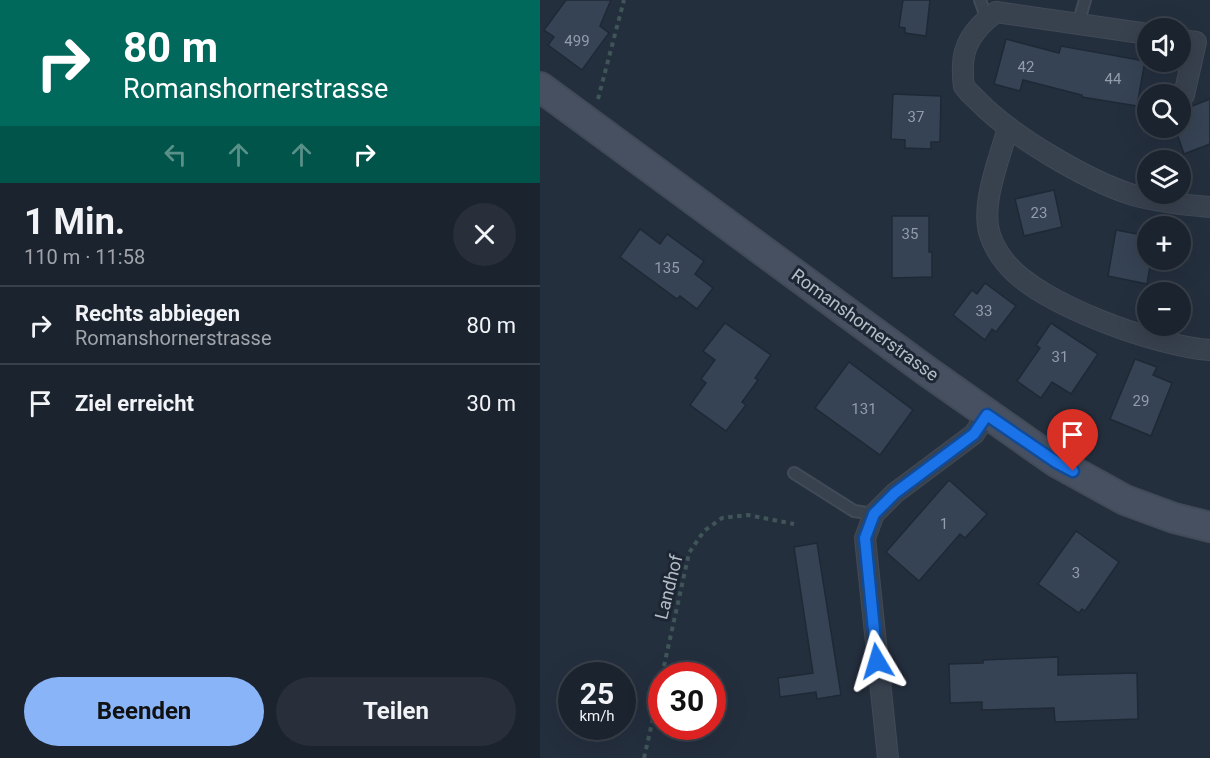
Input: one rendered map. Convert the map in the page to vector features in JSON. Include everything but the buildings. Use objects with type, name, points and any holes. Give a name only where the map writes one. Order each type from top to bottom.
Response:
[{"type":"main road","name":"Romanshornerstrasse","points":[[540,87],[987,415],[1056,462],[1125,500],[1210,528]]},
{"type":"street","points":[[1137,32],[996,12],[966,43],[962,65],[964,85],[1008,128],[1076,170],[1132,194],[1170,204],[1210,207]]},
{"type":"street","points":[[1191,41],[1196,42],[1191,64]]},
{"type":"street","points":[[1008,128],[990,191],[988,212],[990,234],[1006,264],[1036,289],[1069,308],[1191,349],[1210,350]]},
{"type":"street","points":[[888,758],[865,538],[874,514],[895,493],[974,434],[987,415]]},
{"type":"lane","points":[[980,0],[987,19]]},
{"type":"lane","points":[[1078,24],[1084,0]]},
{"type":"lane","points":[[794,473],[854,511],[874,514]]},
{"type":"path","points":[[585,119],[597,104],[624,0]]},
{"type":"path","name":"Landhof","points":[[665,662],[689,553],[704,531],[722,518],[748,514],[794,524]]},
{"type":"path","name":"Landhof","points":[[644,758],[648,740]]},
{"type":"route","points":[[877,661],[865,538],[874,514],[895,493],[974,434],[987,415],[1073,471]]}]
